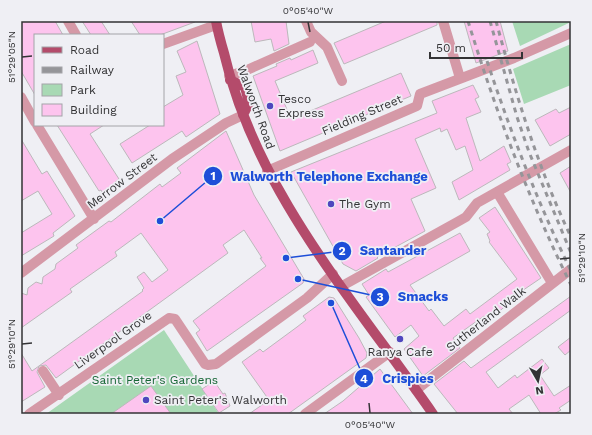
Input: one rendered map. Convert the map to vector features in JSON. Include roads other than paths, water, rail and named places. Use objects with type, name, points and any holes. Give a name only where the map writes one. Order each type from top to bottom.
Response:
[{"type":"main road","name":"Walworth Road","points":[[216,23],[230,78],[243,114],[267,171],[307,236],[433,414]]},
{"type":"street","points":[[68,21],[75,34]]},
{"type":"street","points":[[306,21],[311,32],[326,47],[342,80]]},
{"type":"street","points":[[443,21],[460,78]]},
{"type":"street","points":[[164,44],[216,23]]},
{"type":"street","name":"Fielding Street","points":[[267,171],[417,106],[420,94],[514,58],[571,33]]},
{"type":"street","points":[[230,78],[310,42]]},
{"type":"street","points":[[21,97],[34,120]]},
{"type":"street","name":"Merrow Street","points":[[21,273],[172,159],[226,123],[243,114]]},
{"type":"street","points":[[38,126],[94,218]]},
{"type":"street","points":[[342,286],[464,219],[475,205],[571,150]]},
{"type":"street","points":[[497,192],[552,283]]},
{"type":"street","name":"Sutherland Walk","points":[[416,390],[571,269]]},
{"type":"street","name":"Liverpool Grove","points":[[29,414],[59,395],[165,319],[175,319],[205,364],[212,365],[307,298],[333,274]]},
{"type":"street","points":[[307,413],[390,352]]},
{"type":"street","points":[[43,371],[59,395]]},
{"type":"railway","points":[[468,21],[490,89],[514,155],[541,221],[571,285]]},
{"type":"railway","points":[[490,21],[517,117],[529,152],[571,253]]},
{"type":"railway","points":[[496,21],[538,158],[571,237]]},
{"type":"railway","points":[[487,61],[526,168],[547,220],[571,271]]},
{"type":"place","name":"Tesco Express","points":[[270,106]]},
{"type":"place","name":"The Gym","points":[[331,204]]},
{"type":"place","name":"Walworth Telephone Exchange","points":[[160,221]]},
{"type":"place","name":"Santander","points":[[286,258]]},
{"type":"place","name":"Smacks","points":[[298,279]]},
{"type":"place","name":"Crispies","points":[[331,303]]},
{"type":"place","name":"Ranya Cafe","points":[[400,339]]},
{"type":"place","name":"Saint Peter's Walworth","points":[[146,400]]},
{"type":"park label","name":"Saint Peter's Gardens","points":[[155,380]]}]
